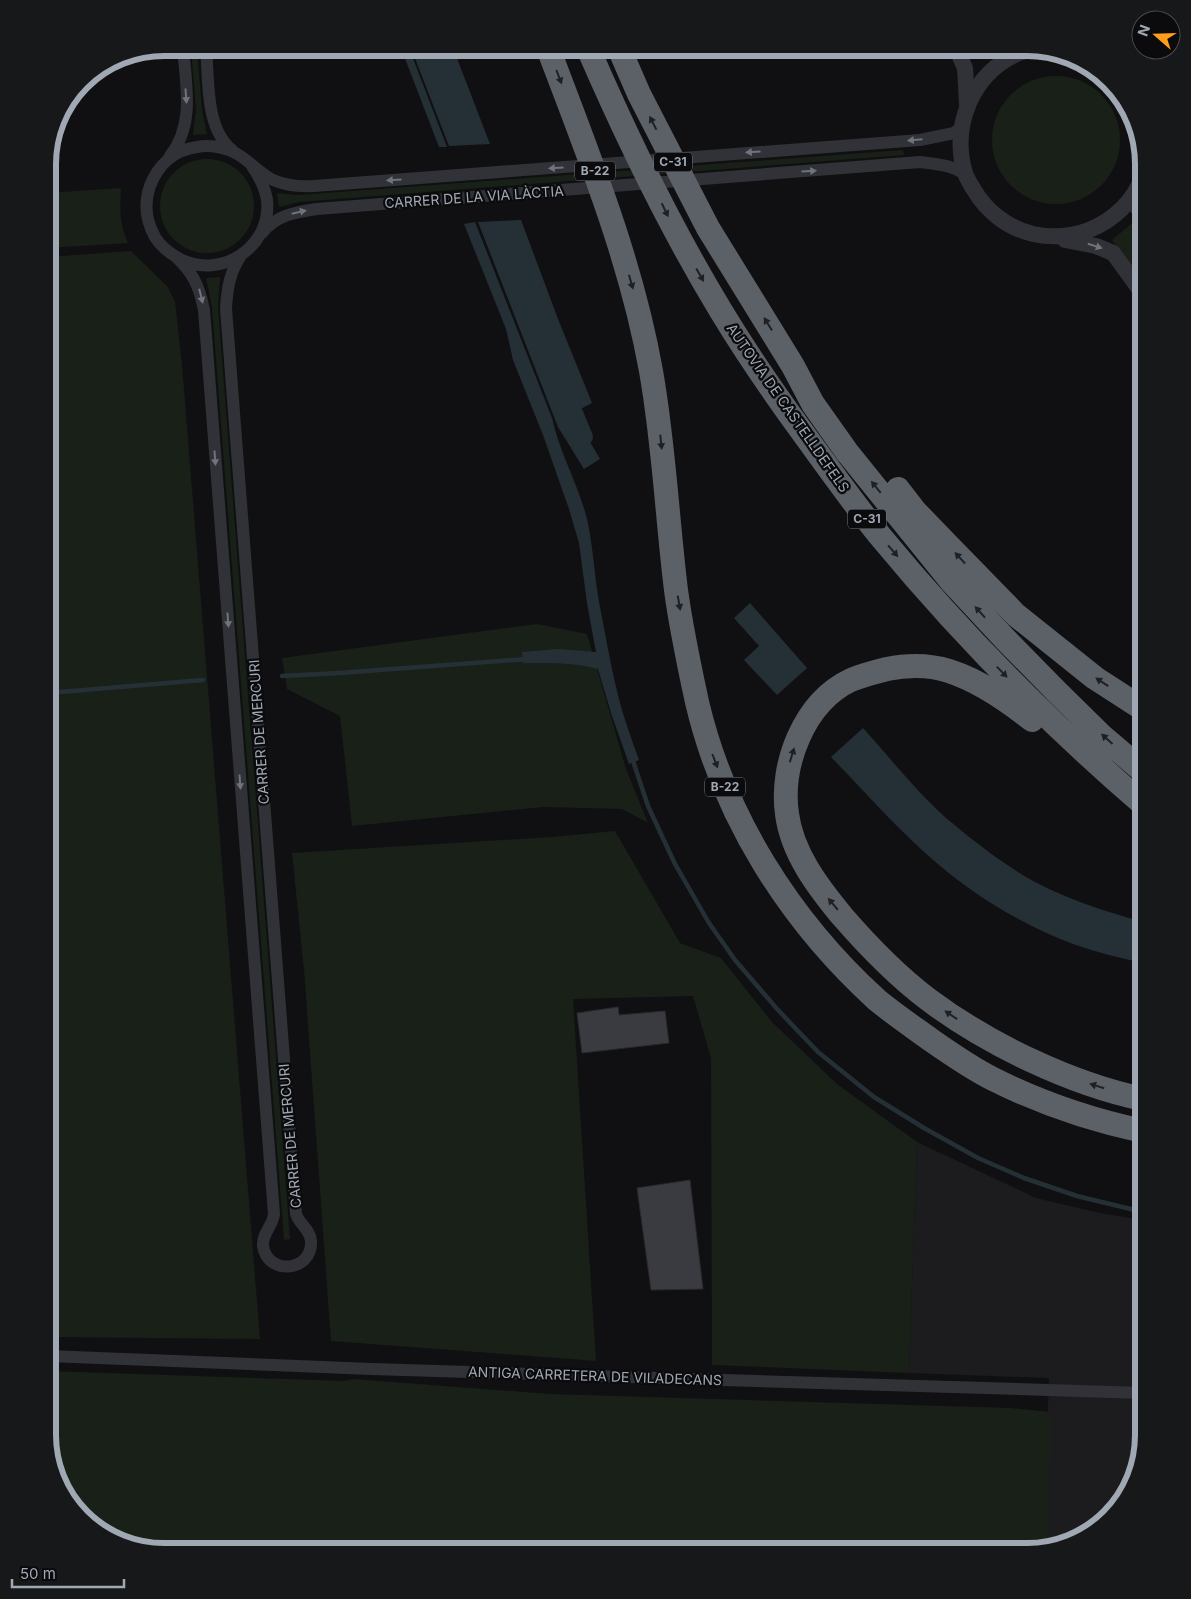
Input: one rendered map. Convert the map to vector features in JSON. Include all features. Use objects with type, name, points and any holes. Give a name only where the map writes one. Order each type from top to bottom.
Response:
[{"type":"highway","name":"B-22","points":[[551,56],[617,236],[633,291],[651,372],[659,425],[677,593],[698,704],[710,746],[727,792],[749,836],[772,877],[802,921],[842,965],[879,1001],[958,1059],[992,1079],[1076,1114],[1135,1129]]},
{"type":"highway","name":"AUTOVIA DE CASTELLDEFELS","points":[[591,56],[612,104],[676,232],[722,312],[776,395],[879,534],[932,596],[1032,703],[1135,796]]},
{"type":"highway","name":"AUTOVIA DE CASTELLDEFELS","points":[[622,56],[639,94],[708,228],[794,366],[812,404],[951,581],[1057,692],[1103,737],[1135,764]]},
{"type":"highway","points":[[794,366],[824,396],[915,511],[1016,615],[1095,678],[1135,702]]},
{"type":"highway","points":[[1104,770],[1050,734],[1005,699],[970,680],[948,671],[921,666],[898,667],[850,680],[826,698],[811,716],[793,750],[787,772],[785,793],[787,816],[794,842],[805,865],[828,899],[858,934],[894,970],[929,1000],[978,1032],[1032,1060],[1086,1082],[1135,1096]]},
{"type":"street","points":[[183,56],[187,114],[180,140],[153,179],[147,199],[146,211],[151,230],[166,251],[187,263],[207,267],[234,260],[253,244],[264,224],[267,200],[263,186],[252,166],[227,146],[219,136],[211,106],[207,56]]},
{"type":"street","points":[[960,56],[965,68],[967,104],[961,127],[960,151],[966,175],[980,201],[998,218],[1022,231],[1096,246],[1113,253],[1135,282]]},
{"type":"street","points":[[967,104],[980,84],[999,65],[1014,56]]},
{"type":"street","name":"CARRER DE LA VIA LÀCTIA","points":[[252,166],[273,180],[286,185],[314,186],[920,140],[954,133],[961,127]]},
{"type":"street","points":[[166,161],[178,152],[206,145],[227,149],[238,155]]},
{"type":"street","name":"CARRER DE LA VIA LÀCTIA","points":[[258,237],[276,219],[300,211],[317,209],[920,162],[941,164],[959,170],[966,175]]},
{"type":"street","points":[[1048,237],[1076,234],[1102,225],[1119,212],[1135,190]]},
{"type":"street","points":[[1130,199],[1135,204]]},
{"type":"street","name":"CARRER DE MERCURI","points":[[175,256],[192,275],[204,310],[274,1214],[272,1222],[265,1233],[263,1244],[268,1258],[286,1267],[300,1263],[307,1254],[311,1242],[308,1230],[296,1214],[226,309],[231,272],[242,254]]},
{"type":"street","name":"ANTIGA CARRETERA DE VILADECANS","points":[[56,1356],[382,1370],[1135,1393]]},
{"type":"shaded area","points":[[192,56],[198,56],[202,110],[207,134],[193,135],[196,110]]},
{"type":"shaded area","points":[[404,56],[412,56],[447,147],[439,147]]},
{"type":"shaded area","points":[[414,56],[456,56],[490,144],[449,146]]},
{"type":"shaded area","points":[[1056,76],[1081,80],[1102,94],[1116,115],[1120,140],[1116,165],[1102,186],[1081,200],[1056,204],[1031,200],[1010,186],[996,165],[992,140],[996,115],[1010,94],[1031,80]]},
{"type":"shaded area","points":[[903,150],[904,155],[299,202],[279,207],[277,193],[298,195]]},
{"type":"shaded area","points":[[207,159],[225,163],[240,173],[250,188],[254,206],[250,224],[240,239],[225,249],[207,253],[189,249],[174,239],[164,224],[160,206],[164,188],[174,173],[189,163]]},
{"type":"shaded area","points":[[121,188],[120,209],[128,243],[56,248],[56,192]]},
{"type":"shaded area","points":[[521,220],[592,403],[573,413],[600,459],[584,469],[558,427],[478,222]]},
{"type":"shaded area","points":[[1135,221],[1135,270],[1112,240]]},
{"type":"shaded area","points":[[475,222],[552,418],[586,515],[599,602],[612,670],[622,710],[639,760],[629,764],[598,669],[570,664],[523,663],[522,652],[558,649],[596,652],[579,543],[543,435],[513,360],[506,329],[464,224]]},
{"type":"shaded area","points":[[131,251],[167,286],[175,302],[182,364],[260,1339],[56,1337],[56,256]]},
{"type":"shaded area","points":[[220,277],[218,307],[290,1239],[284,1240],[212,307],[206,278]]},
{"type":"shaded area","points":[[750,603],[807,668],[777,695],[744,660],[759,646],[734,618]]},
{"type":"shaded area","points":[[537,624],[587,634],[626,769],[648,823],[622,809],[543,807],[352,826],[340,716],[287,689],[282,658]]},
{"type":"shaded area","points":[[863,728],[935,808],[965,834],[1005,864],[1040,885],[1069,898],[1135,920],[1135,961],[1108,955],[1055,937],[1020,920],[986,900],[939,865],[897,826],[831,757]]},
{"type":"shaded area","points":[[615,831],[680,943],[721,958],[772,1022],[837,1084],[917,1142],[909,1373],[712,1365],[711,1058],[693,996],[573,999],[596,1361],[331,1341],[304,970],[292,853],[552,837]]},
{"type":"shaded area","points":[[917,1142],[1036,1198],[1100,1213],[1135,1219],[1134,1449],[1127,1476],[1120,1489],[1103,1511],[1087,1525],[1062,1537],[1043,1542],[1049,1378],[909,1373]]},
{"type":"shaded area","points":[[56,1371],[344,1381],[353,1379],[551,1394],[1011,1408],[1050,1412],[1048,1541],[1034,1543],[150,1542],[123,1535],[98,1520],[83,1506],[67,1483],[57,1449]]},
{"type":"building","points":[[618,1007],[619,1015],[665,1011],[669,1043],[582,1053],[577,1013]]},
{"type":"building","points":[[690,1180],[703,1289],[651,1290],[637,1188]]},
{"type":"waterway","points":[[566,391],[585,437]]},
{"type":"waterway","points":[[282,676],[528,659]]},
{"type":"waterway","points":[[56,692],[203,680]]},
{"type":"waterway","points":[[632,758],[648,806],[675,864],[709,923],[735,960],[778,1010],[818,1052],[874,1097],[978,1158],[1024,1178],[1077,1196],[1135,1210]]}]
